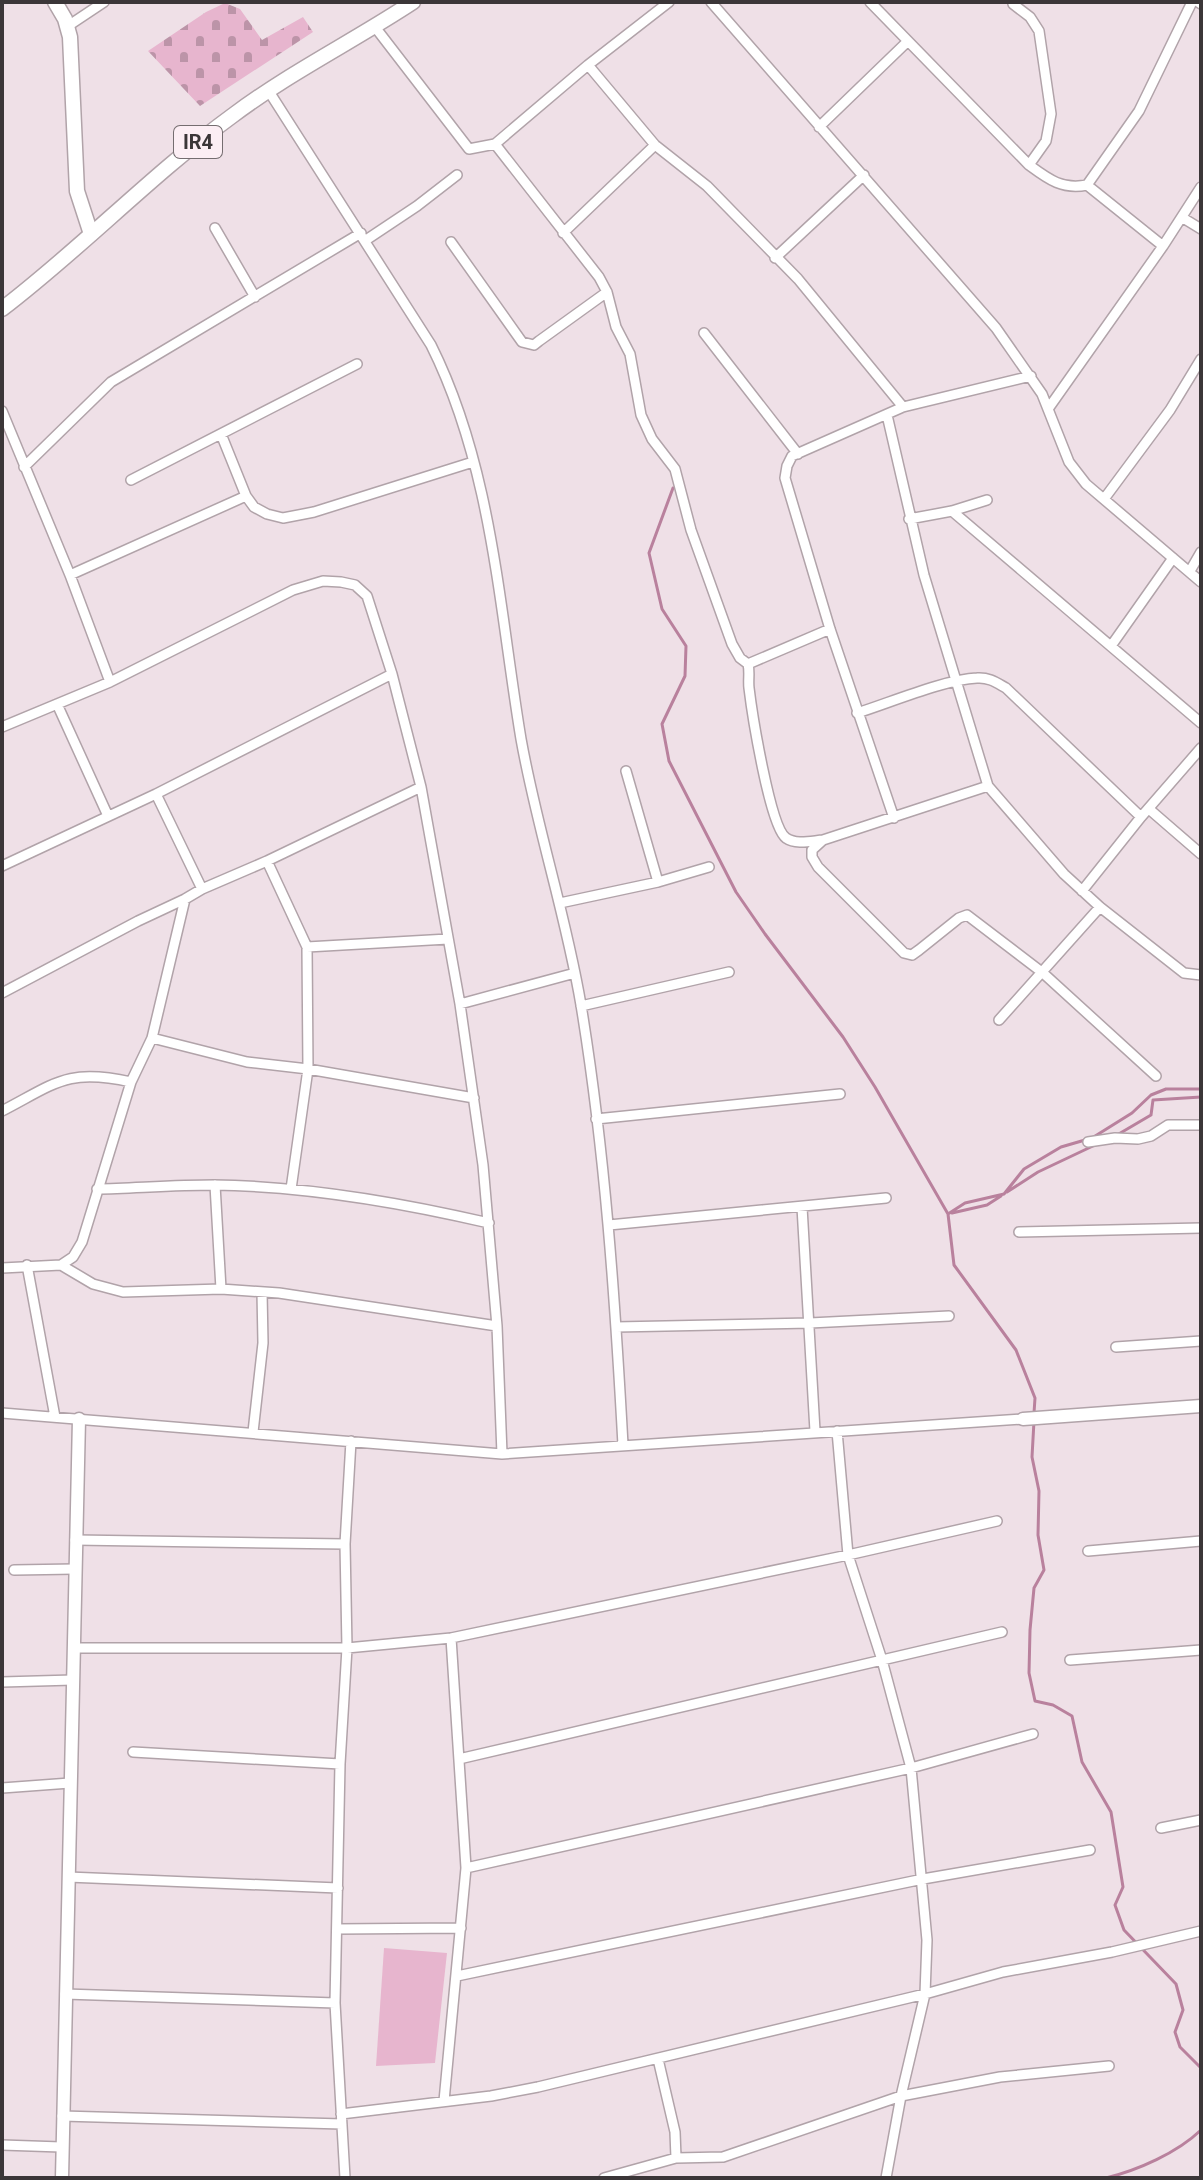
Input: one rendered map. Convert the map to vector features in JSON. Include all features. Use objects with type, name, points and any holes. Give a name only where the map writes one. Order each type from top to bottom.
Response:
[{"type":"main road","points":[[55,2],[68,26],[73,70],[77,191],[91,234]]},
{"type":"main road","name":"IR4","points":[[2,309],[51,271],[170,164],[268,90],[413,2]]},
{"type":"street","points":[[68,26],[104,2]]},
{"type":"street","points":[[375,27],[469,149],[495,144],[588,65],[669,2]]},
{"type":"street","points":[[711,2],[996,328],[1031,376],[1069,462],[1086,484],[1201,582]]},
{"type":"street","points":[[870,2],[1029,165],[1057,184],[1072,188],[1087,185],[1139,111],[1192,2]]},
{"type":"street","points":[[1013,4],[1030,17],[1039,31],[1050,104],[1046,141],[1029,165]]},
{"type":"street","points":[[819,127],[908,41]]},
{"type":"street","points":[[588,65],[655,145],[707,186],[798,279],[903,407]]},
{"type":"street","points":[[268,90],[431,345],[447,377],[473,462],[493,541],[522,743],[581,1006],[609,1225],[623,1445]]},
{"type":"street","points":[[495,144],[599,277],[607,292],[616,327],[630,354],[641,415],[652,439],[675,469],[691,530],[732,644],[740,658],[748,664],[751,701],[776,826],[791,840],[823,840],[988,786]]},
{"type":"street","points":[[563,233],[655,145]]},
{"type":"street","points":[[24,467],[111,382],[417,206],[457,175]]},
{"type":"street","points":[[775,258],[864,175]]},
{"type":"street","points":[[1087,185],[1163,246]]},
{"type":"street","points":[[1048,409],[1183,218],[1201,187]]},
{"type":"street","points":[[1183,218],[1201,229]]},
{"type":"street","points":[[215,228],[255,297]]},
{"type":"street","points":[[451,242],[527,345],[539,341],[607,292]]},
{"type":"street","points":[[704,333],[798,454]]},
{"type":"street","points":[[1104,499],[1170,410],[1201,359]]},
{"type":"street","points":[[131,480],[357,364]]},
{"type":"street","points":[[894,818],[830,629],[785,478],[787,466],[792,456],[903,407],[1031,376]]},
{"type":"street","points":[[2,411],[70,575],[110,682]]},
{"type":"street","points":[[887,415],[909,519],[988,786],[1082,891],[1184,973],[1200,976]]},
{"type":"street","points":[[221,434],[246,496],[254,507],[283,518],[314,512],[473,462]]},
{"type":"street","points":[[70,575],[246,496]]},
{"type":"street","points":[[909,519],[952,511],[987,500]]},
{"type":"street","points":[[952,511],[1201,723]]},
{"type":"street","points":[[1190,571],[1201,552]]},
{"type":"street","points":[[1111,646],[1173,558]]},
{"type":"street","points":[[2,727],[110,682],[293,590],[323,581],[355,585],[367,596],[392,674],[421,787],[460,1004],[489,1223],[502,1454]]},
{"type":"street","points":[[748,664],[830,629]]},
{"type":"street","points":[[2,866],[156,794],[392,674]]},
{"type":"street","points":[[857,713],[956,682],[978,678],[992,680],[1006,688],[1141,817]]},
{"type":"street","points":[[57,704],[108,816]]},
{"type":"street","points":[[1082,891],[1201,748]]},
{"type":"street","points":[[626,771],[658,882]]},
{"type":"street","points":[[2,993],[202,889],[421,787]]},
{"type":"street","points":[[156,794],[202,889]]},
{"type":"street","points":[[1149,809],[1201,854]]},
{"type":"street","points":[[823,840],[812,850],[818,867],[904,953],[912,955],[967,915],[1043,973],[1156,1076]]},
{"type":"street","points":[[267,861],[307,947],[308,1069],[291,1189]]},
{"type":"street","points":[[560,903],[658,882],[709,867]]},
{"type":"street","points":[[61,1265],[73,1257],[82,1242],[131,1082],[152,1038],[185,899]]},
{"type":"street","points":[[999,1020],[1100,907]]},
{"type":"street","points":[[307,947],[448,939]]},
{"type":"street","points":[[581,1006],[729,972]]},
{"type":"street","points":[[460,1004],[575,973]]},
{"type":"street","points":[[152,1038],[247,1062],[308,1069],[474,1098]]},
{"type":"street","points":[[2,1111],[51,1084],[75,1076],[99,1075],[131,1082]]},
{"type":"street","points":[[596,1119],[840,1094]]},
{"type":"street","points":[[1088,1142],[1138,1139],[1151,1136],[1168,1125],[1201,1125]]},
{"type":"street","points":[[97,1189],[215,1185],[291,1189],[422,1207],[489,1223]]},
{"type":"street","points":[[215,1185],[221,1289]]},
{"type":"street","points":[[609,1225],[886,1198]]},
{"type":"street","points":[[802,1207],[815,1431]]},
{"type":"street","points":[[1019,1232],[1201,1228]]},
{"type":"street","points":[[27,1265],[55,1417]]},
{"type":"street","points":[[2,1268],[61,1265],[93,1284],[123,1292],[221,1289],[317,1297],[497,1326]]},
{"type":"street","points":[[253,1432],[263,1343],[262,1292]]},
{"type":"street","points":[[616,1327],[810,1323],[949,1316]]},
{"type":"street","points":[[1116,1347],[1201,1341]]},
{"type":"street","points":[[2,1413],[502,1454],[1201,1406]]},
{"type":"street","points":[[62,2178],[79,1419]]},
{"type":"street","points":[[837,1431],[848,1555],[882,1660],[911,1768],[923,1879],[927,1940],[925,1994],[886,2178]]},
{"type":"street","points":[[345,2178],[335,2003],[340,1764],[347,1648],[345,1544],[351,1441]]},
{"type":"street","points":[[73,1648],[347,1648],[451,1638],[997,1521]]},
{"type":"street","points":[[75,1540],[345,1544]]},
{"type":"street","points":[[1088,1551],[1201,1541]]},
{"type":"street","points":[[14,1570],[75,1569]]},
{"type":"street","points":[[459,1759],[1002,1632]]},
{"type":"street","points":[[444,2101],[466,1868],[451,1638]]},
{"type":"street","points":[[1070,1660],[1201,1650]]},
{"type":"street","points":[[2,1682],[73,1680]]},
{"type":"street","points":[[466,1868],[911,1768],[1033,1734]]},
{"type":"street","points":[[133,1752],[340,1764]]},
{"type":"street","points":[[2,1788],[70,1783]]},
{"type":"street","points":[[1161,1828],[1201,1820]]},
{"type":"street","points":[[457,1976],[923,1879],[1090,1850]]},
{"type":"street","points":[[68,1877],[338,1888]]},
{"type":"street","points":[[337,1929],[461,1928]]},
{"type":"street","points":[[62,2116],[342,2119],[538,2087],[925,1994],[1003,1972],[1112,1952],[1201,1931]]},
{"type":"street","points":[[65,1994],[335,2003]]},
{"type":"street","points":[[658,2059],[675,2132],[676,2158]]},
{"type":"street","points":[[604,2178],[676,2158],[723,2157],[901,2096],[1000,2077],[1109,2066]]},
{"type":"street","points":[[2,2145],[61,2147]]},
{"type":"green space","points":[[225,3],[240,9],[262,40],[303,17],[313,32],[200,106],[148,51],[206,12]]},
{"type":"green space","points":[[384,1948],[447,1953],[435,2063],[376,2066]]},
{"type":"waterway","points":[[673,488],[649,553],[662,609],[686,646],[685,676],[662,724],[669,761],[736,892],[843,1037],[948,1214],[954,1265],[1016,1350],[1035,1398],[1034,1413]]},
{"type":"waterway","points":[[1092,1138],[1132,1113],[1151,1095],[1166,1089],[1201,1089]]},
{"type":"waterway","points":[[1117,1135],[1151,1115],[1153,1100],[1201,1097]]},
{"type":"waterway","points":[[948,1214],[965,1203],[1004,1194],[1024,1169],[1061,1147],[1085,1140]]},
{"type":"waterway","points":[[1007,1192],[1038,1172],[1095,1145]]},
{"type":"waterway","points":[[952,1213],[987,1205],[1001,1196]]},
{"type":"waterway","points":[[1034,1421],[1032,1457],[1039,1491],[1038,1535],[1044,1570],[1034,1588],[1030,1630],[1029,1673],[1035,1701],[1053,1705],[1072,1716],[1082,1762],[1111,1812],[1123,1887],[1115,1905],[1124,1930],[1176,1984],[1183,2010],[1175,2032],[1180,2047],[1201,2068]]},
{"type":"waterway","points":[[1106,2178],[1156,2160],[1201,2130]]}]
